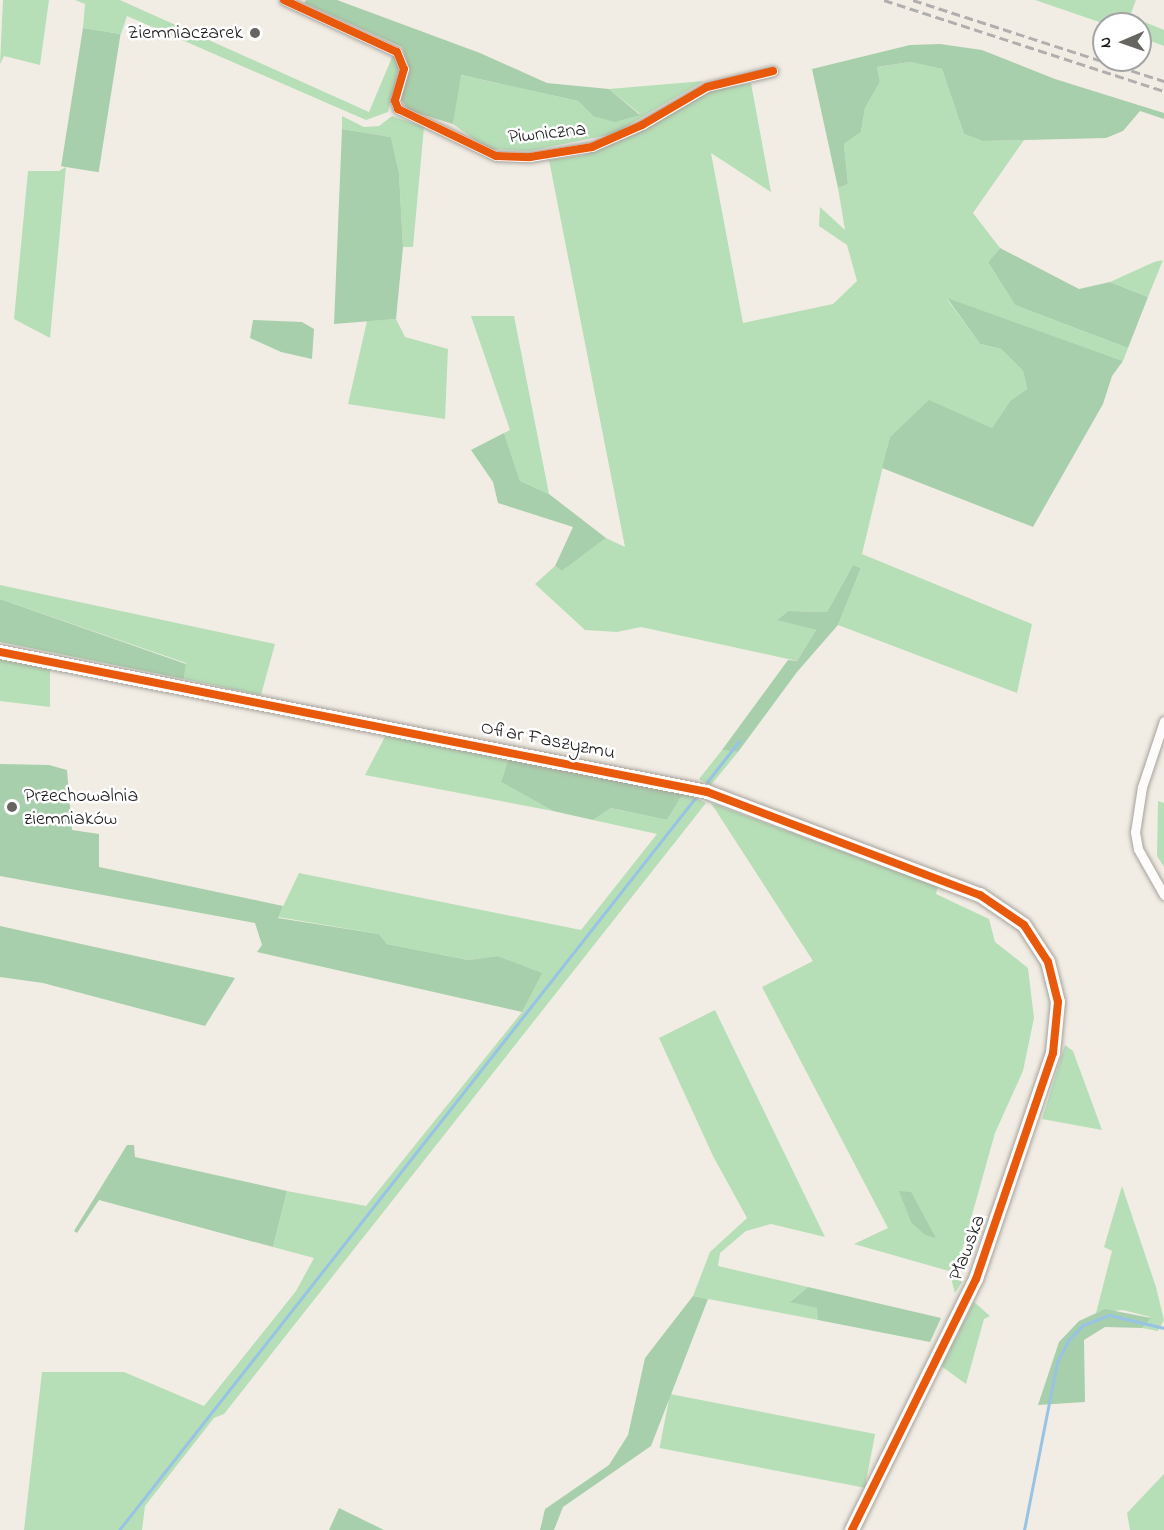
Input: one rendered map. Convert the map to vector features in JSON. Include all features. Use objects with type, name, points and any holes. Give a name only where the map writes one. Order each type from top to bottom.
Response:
[{"type":"street","name":"Piwniczna","points":[[284,0],[397,51],[404,69],[395,101],[398,110],[496,156],[539,156],[592,147],[642,125],[707,87],[773,72]]},
{"type":"street","name":"Ofiar Faszyzmu","points":[[0,652],[707,792],[980,895],[1024,925],[1048,962]]},
{"type":"street","points":[[1164,721],[1142,787],[1136,840],[1164,895]]},
{"type":"street","name":"Pławska","points":[[852,1530],[976,1279],[1046,1076],[1058,1033],[1058,1002],[1048,962]]},
{"type":"green space","points":[[3,0],[49,0],[40,65],[4,56],[0,64]]},
{"type":"green space","points":[[75,0],[120,0],[369,112],[393,55],[399,67],[388,112],[366,120],[127,16],[121,34],[83,28],[85,4]]},
{"type":"green space","points":[[306,0],[337,0],[480,53],[547,83],[609,89],[640,115],[615,122],[593,116],[578,101],[461,75],[453,124],[408,110],[401,99],[410,70],[402,47],[304,3]]},
{"type":"green space","points":[[1035,0],[1136,0],[1132,12],[1092,12],[1092,20]]},
{"type":"green space","points":[[1152,25],[1164,30],[1164,46],[1152,42]]},
{"type":"green space","points":[[83,28],[121,34],[99,172],[61,166]]},
{"type":"green space","points":[[940,44],[982,50],[1055,79],[1164,113],[1164,119],[1140,111],[1123,131],[1106,138],[983,141],[964,134],[942,69],[910,62],[877,67],[880,82],[865,108],[861,132],[844,144],[848,184],[838,188],[812,69],[910,45]]},
{"type":"green space","points":[[910,62],[942,69],[964,134],[984,141],[1024,140],[973,213],[1000,248],[988,262],[1015,305],[1128,348],[1123,361],[947,299],[980,344],[1001,349],[1023,371],[1027,389],[1010,401],[992,428],[929,401],[890,437],[862,554],[1032,624],[1017,693],[838,625],[861,568],[853,565],[827,612],[788,611],[778,619],[816,630],[797,661],[641,627],[617,632],[585,630],[535,584],[555,566],[562,571],[606,538],[625,547],[549,160],[584,155],[634,134],[706,91],[751,83],[771,192],[711,153],[743,323],[833,304],[857,281],[847,245],[819,226],[820,207],[845,230],[838,188],[848,184],[844,144],[861,132],[865,108],[880,82],[877,67]]},
{"type":"green space","points":[[460,75],[578,101],[593,116],[640,114],[609,89],[704,81],[613,134],[529,151],[488,149],[453,124]]},
{"type":"green space","points":[[342,116],[364,127],[379,126],[392,116],[424,127],[413,247],[403,247],[399,173],[391,137],[342,129]]},
{"type":"green space","points":[[342,129],[391,137],[399,173],[403,247],[396,319],[334,324]]},
{"type":"green space","points":[[66,167],[50,338],[14,319],[28,171],[59,171]]},
{"type":"green space","points":[[1000,248],[1079,289],[1110,282],[1148,297],[1128,348],[1015,305],[988,262]]},
{"type":"green space","points":[[1163,260],[1148,297],[1110,282],[1154,262]]},
{"type":"green space","points":[[947,298],[1123,361],[1112,376],[1103,404],[1033,527],[882,468],[890,437],[929,400],[992,428],[1010,401],[1027,389],[1023,371],[1001,349],[980,344]]},
{"type":"green space","points":[[471,316],[514,316],[549,494],[520,481],[504,433],[510,430]]},
{"type":"green space","points":[[396,319],[405,337],[448,349],[445,419],[348,404],[367,321]]},
{"type":"green space","points":[[253,320],[302,322],[314,329],[312,359],[281,352],[250,338]]},
{"type":"green space","points":[[504,433],[520,481],[549,494],[606,538],[562,571],[555,566],[573,527],[498,503],[493,482],[471,450]]},
{"type":"green space","points":[[853,565],[861,568],[838,625],[797,672],[738,752],[722,750],[788,660],[797,661],[816,630],[777,620],[788,611],[827,612]]},
{"type":"green space","points":[[0,585],[275,644],[261,695],[184,679],[186,663],[0,599]]},
{"type":"green space","points":[[0,599],[186,664],[184,679],[0,642]]},
{"type":"green space","points":[[0,657],[50,668],[50,707],[0,701]]},
{"type":"green space","points":[[389,729],[509,757],[501,782],[553,811],[365,775]]},
{"type":"green space","points":[[722,750],[738,752],[711,785],[699,779]]},
{"type":"green space","points":[[509,757],[684,792],[667,820],[611,808],[593,820],[553,811],[501,782]]},
{"type":"green space","points":[[0,764],[49,765],[67,770],[72,830],[99,834],[99,867],[283,906],[278,918],[379,934],[387,944],[468,960],[498,956],[542,973],[522,1012],[257,952],[262,945],[255,923],[0,876]]},
{"type":"green space","points":[[684,792],[706,803],[224,1414],[214,1418],[145,1506],[142,1530],[24,1530],[42,1372],[124,1372],[204,1406],[296,1291],[314,1258],[273,1247],[287,1191],[366,1206],[522,1012],[541,973],[498,956],[468,960],[387,944],[379,934],[278,917],[299,873],[581,930],[657,834],[593,820],[611,808],[667,820]]},
{"type":"green space","points":[[1158,801],[1164,803],[1164,867],[1157,856]]},
{"type":"green space","points":[[711,803],[938,886],[936,894],[989,919],[995,942],[1028,968],[1034,1018],[1023,1071],[995,1133],[956,1272],[962,1282],[955,1293],[949,1271],[854,1244],[888,1228],[762,987],[813,961]]},
{"type":"green space","points":[[0,926],[235,978],[205,1026],[43,983],[0,977]]},
{"type":"green space","points":[[715,1010],[825,1237],[771,1224],[746,1231],[720,1253],[718,1266],[808,1287],[791,1301],[818,1308],[818,1320],[693,1296],[710,1252],[747,1218],[713,1156],[659,1038]]},
{"type":"green space","points":[[1065,1045],[1073,1051],[1102,1130],[1042,1119]]},
{"type":"green space","points":[[127,1145],[134,1145],[135,1157],[287,1191],[273,1247],[99,1200],[77,1233],[74,1231]]},
{"type":"green space","points":[[1122,1186],[1156,1287],[1164,1320],[1158,1331],[1142,1328],[1150,1317],[1123,1310],[1096,1313],[1112,1251],[1104,1247]]},
{"type":"green space","points":[[899,1191],[911,1192],[936,1238],[925,1235],[911,1222]]},
{"type":"green space","points":[[808,1287],[941,1318],[930,1342],[818,1320],[817,1308],[790,1302]]},
{"type":"green space","points":[[693,1296],[708,1299],[651,1446],[563,1507],[554,1530],[540,1530],[545,1509],[609,1465],[628,1435],[645,1358]]},
{"type":"green space","points":[[974,1302],[990,1316],[984,1319],[966,1384],[941,1366]]},
{"type":"green space","points":[[1105,1309],[1151,1318],[1142,1328],[1105,1327],[1084,1340],[1085,1402],[1038,1405],[1059,1342],[1079,1321]]},
{"type":"green space","points":[[670,1394],[875,1434],[865,1488],[660,1448]]},
{"type":"green space","points":[[1164,1474],[1164,1530],[1130,1530],[1127,1513]]},
{"type":"green space","points":[[339,1508],[384,1530],[329,1530]]},
{"type":"waterway","points":[[707,782],[739,741]]},
{"type":"waterway","points":[[119,1530],[695,798]]},
{"type":"waterway","points":[[1024,1530],[1057,1362],[1069,1339],[1083,1325],[1109,1315],[1164,1328]]},
{"type":"railway","points":[[884,0],[1164,91]]},
{"type":"railway","points":[[913,0],[1164,81]]},
{"type":"cycle path","points":[[284,0],[397,52],[404,69],[395,101],[398,109],[496,156],[530,157],[592,147],[642,125],[707,87],[773,71]]},
{"type":"cycle path","points":[[0,652],[707,792],[980,895],[1024,925],[1048,962],[1058,1002],[1053,1053],[976,1279],[852,1530]]},
{"type":"place","name":"Ziemniaczarek","points":[[255,33]]},
{"type":"place","name":"Przechowalnia ziemniaków","points":[[12,807]]}]
